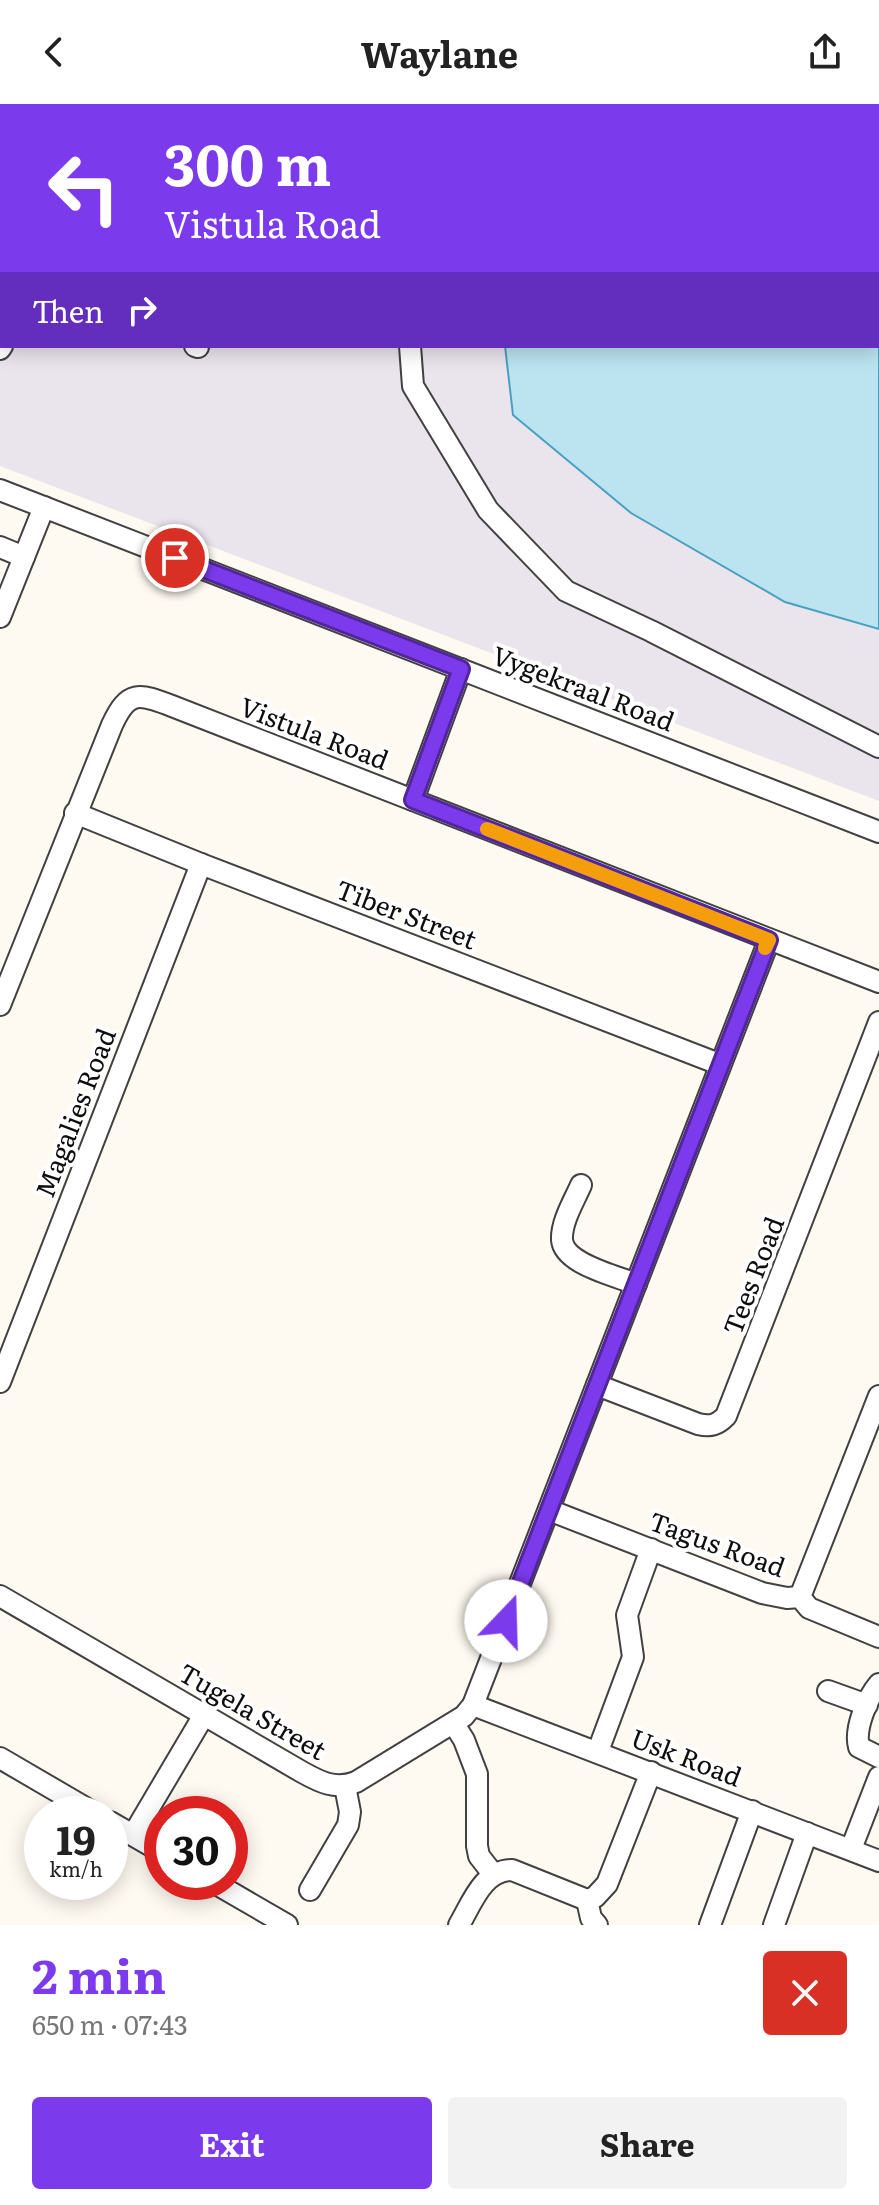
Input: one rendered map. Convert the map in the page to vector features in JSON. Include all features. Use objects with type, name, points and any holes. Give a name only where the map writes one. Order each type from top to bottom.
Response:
[{"type":"street","points":[[410,348],[413,386],[488,510],[566,591],[879,747]]},
{"type":"street","name":"Vygekraal Road","points":[[0,490],[879,832]]},
{"type":"street","points":[[0,617],[44,507]]},
{"type":"street","points":[[0,547],[24,557]]},
{"type":"street","points":[[413,800],[461,669]]},
{"type":"street","name":"Vistula Road","points":[[0,1005],[120,707],[135,697],[150,697],[879,982]]},
{"type":"street","name":"Tiber Street","points":[[75,813],[719,1064]]},
{"type":"street","name":"Magalies Road","points":[[0,1382],[201,864]]},
{"type":"street","name":"Tugela Street","points":[[0,1596],[321,1782],[345,1786],[454,1724],[473,1705],[769,940]]},
{"type":"street","name":"Tees Road","points":[[597,1385],[698,1424],[709,1426],[719,1423],[726,1416],[879,1022]]},
{"type":"street","points":[[581,1185],[564,1228],[562,1238],[566,1251],[581,1263],[636,1284]]},
{"type":"street","name":"Tagus Road","points":[[549,1510],[762,1593],[800,1597],[879,1396]]},
{"type":"street","points":[[598,1751],[633,1657],[627,1615],[651,1549]]},
{"type":"street","points":[[800,1597],[809,1608],[879,1637]]},
{"type":"street","points":[[879,1684],[867,1705],[857,1743],[862,1750],[879,1757]]},
{"type":"street","points":[[828,1691],[867,1705]]},
{"type":"street","name":"Usk Road","points":[[473,1705],[879,1861]]},
{"type":"street","points":[[133,1835],[204,1715]]},
{"type":"street","points":[[454,1724],[477,1774],[477,1846],[479,1856],[493,1874]]},
{"type":"street","points":[[0,1758],[65,1796]]},
{"type":"street","points":[[459,1925],[484,1882],[502,1870],[512,1870],[587,1900],[595,1897],[607,1884],[651,1772]]},
{"type":"street","points":[[851,1849],[879,1777]]},
{"type":"street","points":[[310,1890],[348,1825],[350,1812],[345,1786]]},
{"type":"street","points":[[710,1925],[752,1811]]},
{"type":"street","points":[[128,1832],[144,1841]]},
{"type":"street","points":[[774,1925],[807,1833]]},
{"type":"street","points":[[244,1900],[287,1925]]},
{"type":"street","points":[[587,1900],[591,1918],[597,1925]]},
{"type":"shaded area","points":[[0,348],[879,348],[879,801],[0,466]]},
{"type":"water","points":[[505,348],[879,348],[879,629],[785,602],[631,513],[513,415]]},
{"type":"slow traffic","points":[[487,829],[769,940],[765,948]]},
{"type":"route","points":[[175,558],[461,669],[413,800],[769,940],[506,1621]]}]
